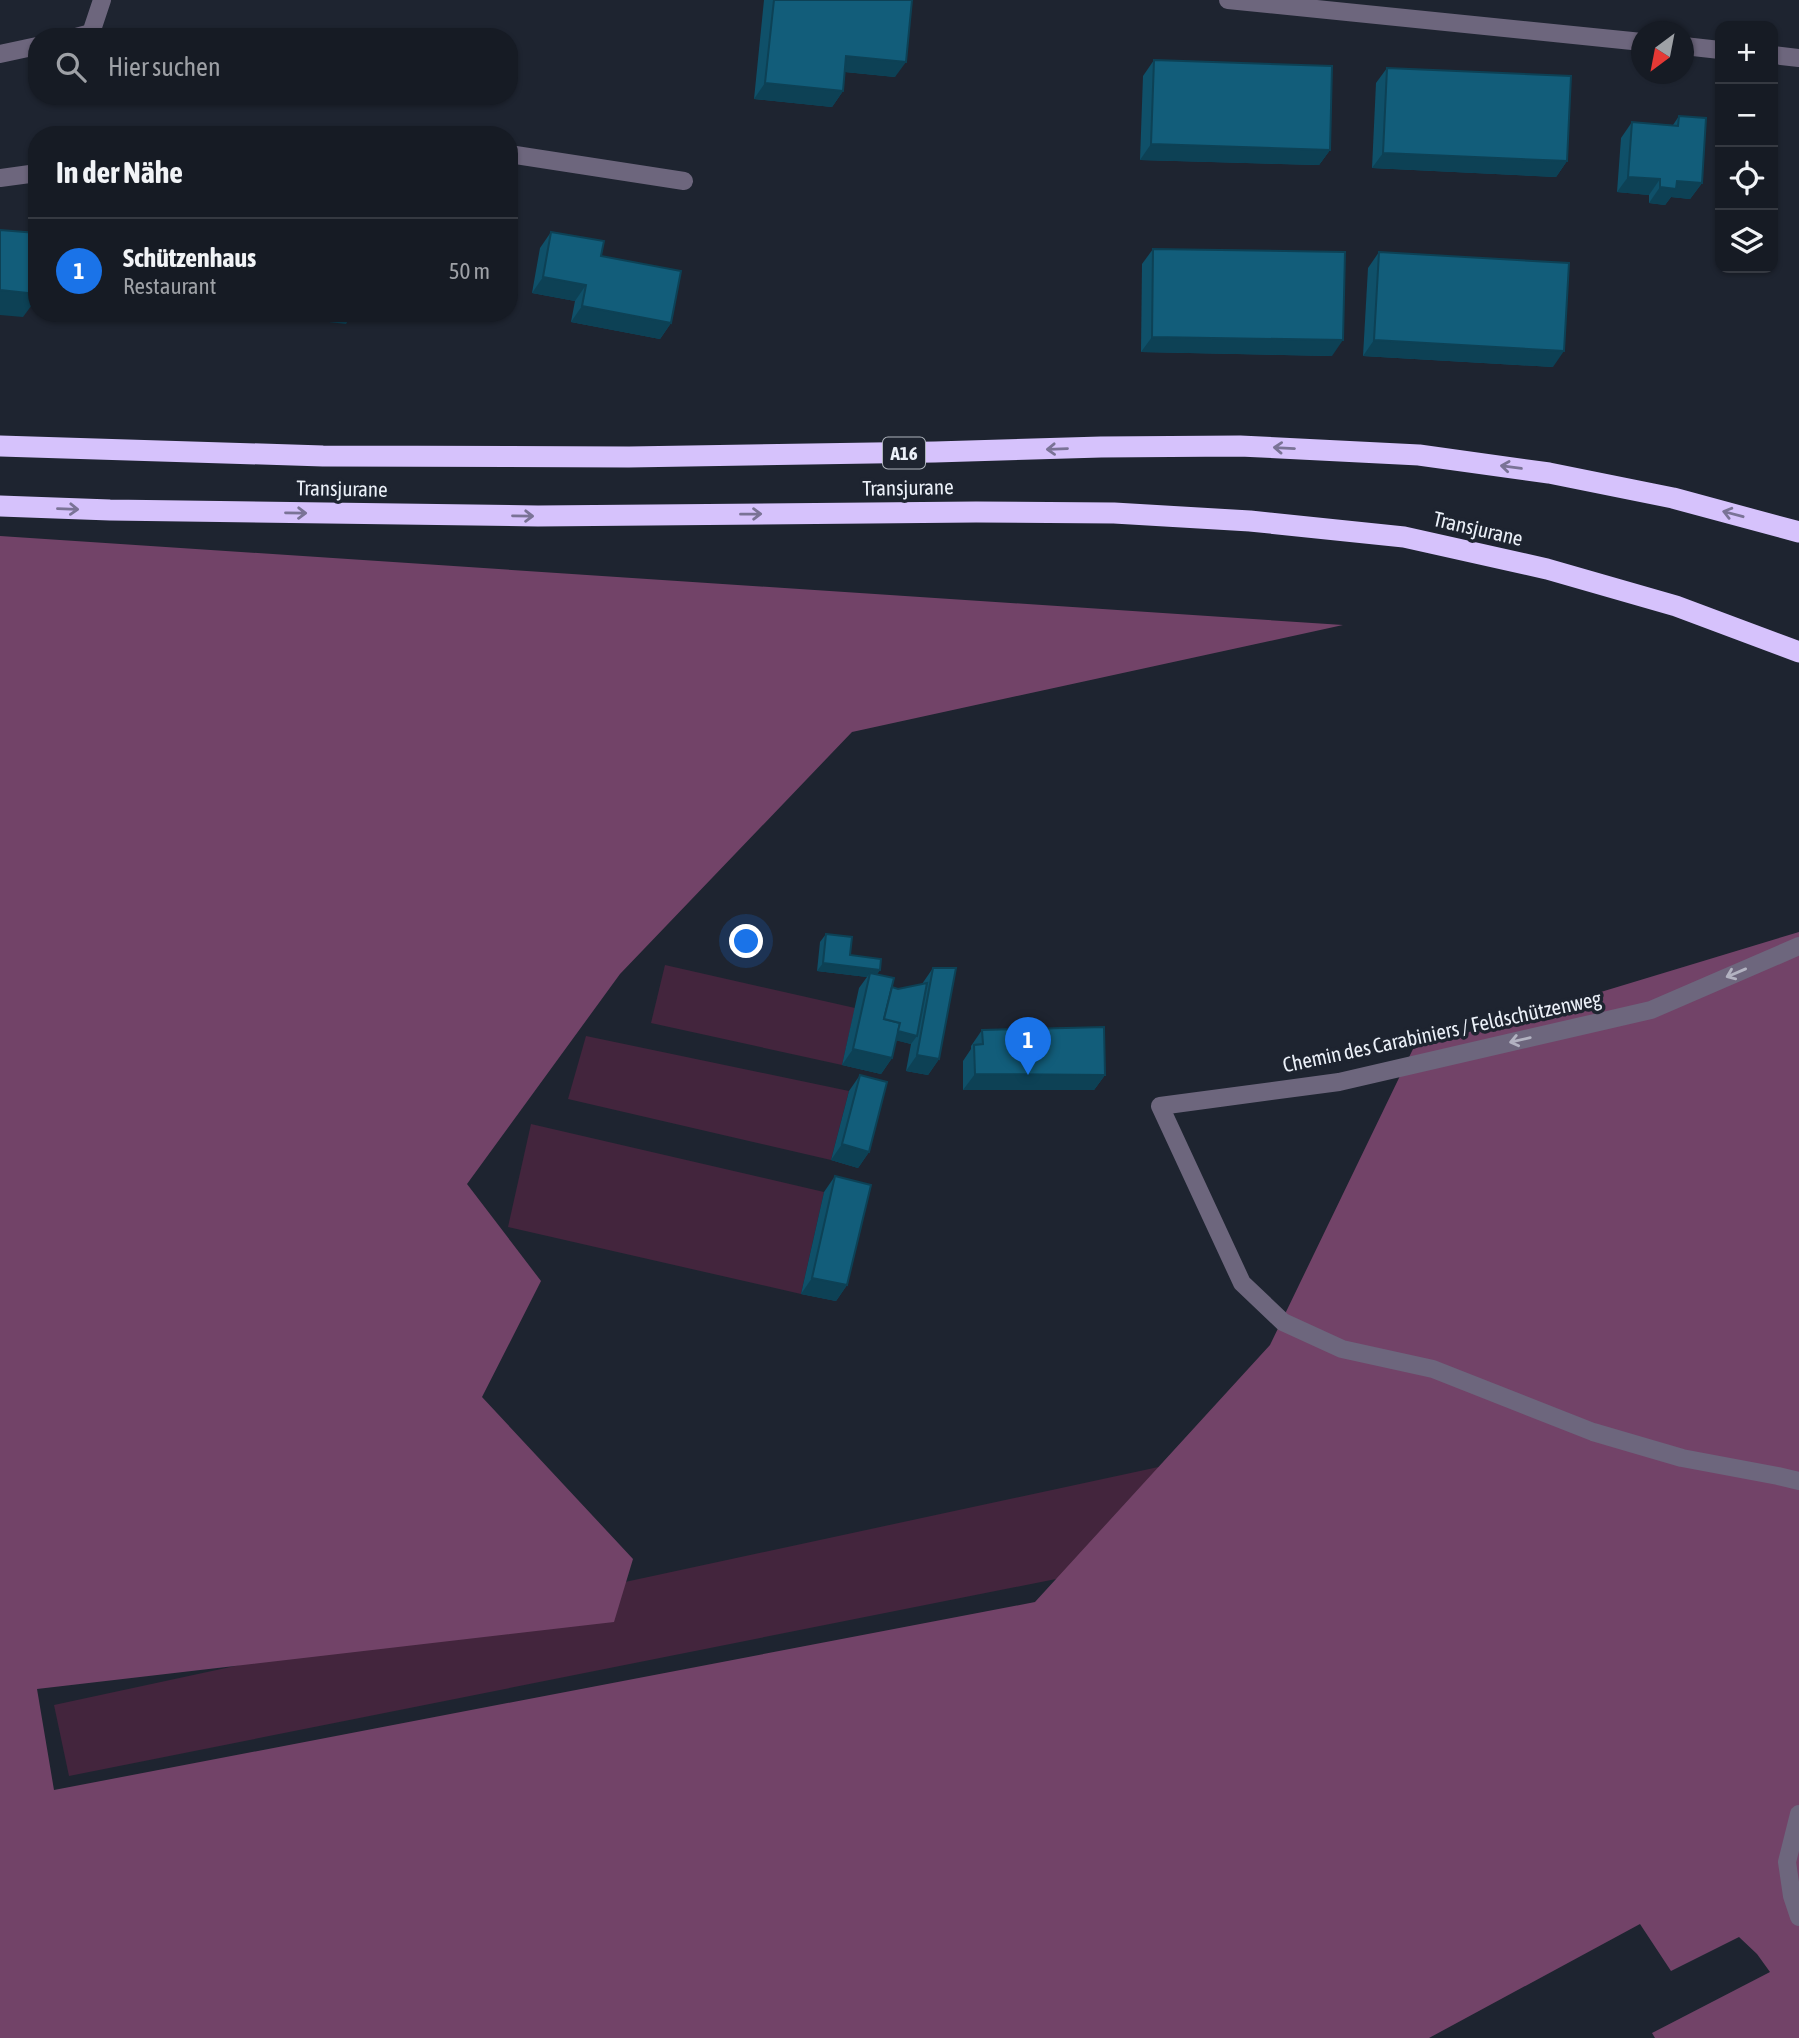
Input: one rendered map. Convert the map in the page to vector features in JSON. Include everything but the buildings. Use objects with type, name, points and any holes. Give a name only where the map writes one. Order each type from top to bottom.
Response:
[{"type":"highway","name":"Transjurane","points":[[0,446],[323,456],[629,457],[1240,446],[1419,455],[1549,473],[1673,498],[1799,531]]},
{"type":"highway","name":"Transjurane","points":[[0,506],[137,511],[538,516],[1114,513],[1250,521],[1404,537],[1547,569],[1676,606],[1794,650]]},
{"type":"street","points":[[92,28],[102,0]]},
{"type":"street","points":[[1228,0],[1631,41]]},
{"type":"street","points":[[1694,47],[1715,49]]},
{"type":"street","points":[[0,54],[28,48]]},
{"type":"street","points":[[1778,56],[1799,58]]},
{"type":"street","points":[[518,155],[684,181]]},
{"type":"street","points":[[0,178],[28,174]]},
{"type":"street","name":"Chemin des Carabiniers / Feldschützenweg","points":[[1799,946],[1651,1010],[1339,1082],[1160,1107],[1242,1283],[1283,1322],[1342,1349],[1433,1369],[1593,1432],[1682,1458],[1799,1481]]},
{"type":"street","points":[[1799,1814],[1787,1862],[1792,1896],[1799,1917]]},
{"type":"shaded area","points":[[0,536],[1343,625],[852,732],[620,974],[467,1184],[541,1281],[482,1397],[633,1559],[614,1622],[37,1689],[54,1790],[1035,1602],[1270,1345],[1413,1049],[1799,932],[1799,2038],[1655,2038],[1652,2033],[1770,1972],[1757,1954],[1739,1937],[1671,1971],[1640,1924],[1429,2038],[0,2038]]},
{"type":"shaded area","points":[[665,965],[855,1008],[842,1065],[651,1023]]},
{"type":"shaded area","points":[[586,1036],[849,1091],[831,1160],[568,1099]]},
{"type":"shaded area","points":[[531,1124],[824,1192],[801,1294],[508,1227]]},
{"type":"shaded area","points":[[1799,1329],[1371,1516],[69,1776],[54,1705]]},
{"type":"place","name":"Schützenhaus","points":[[1028,1075]]}]
